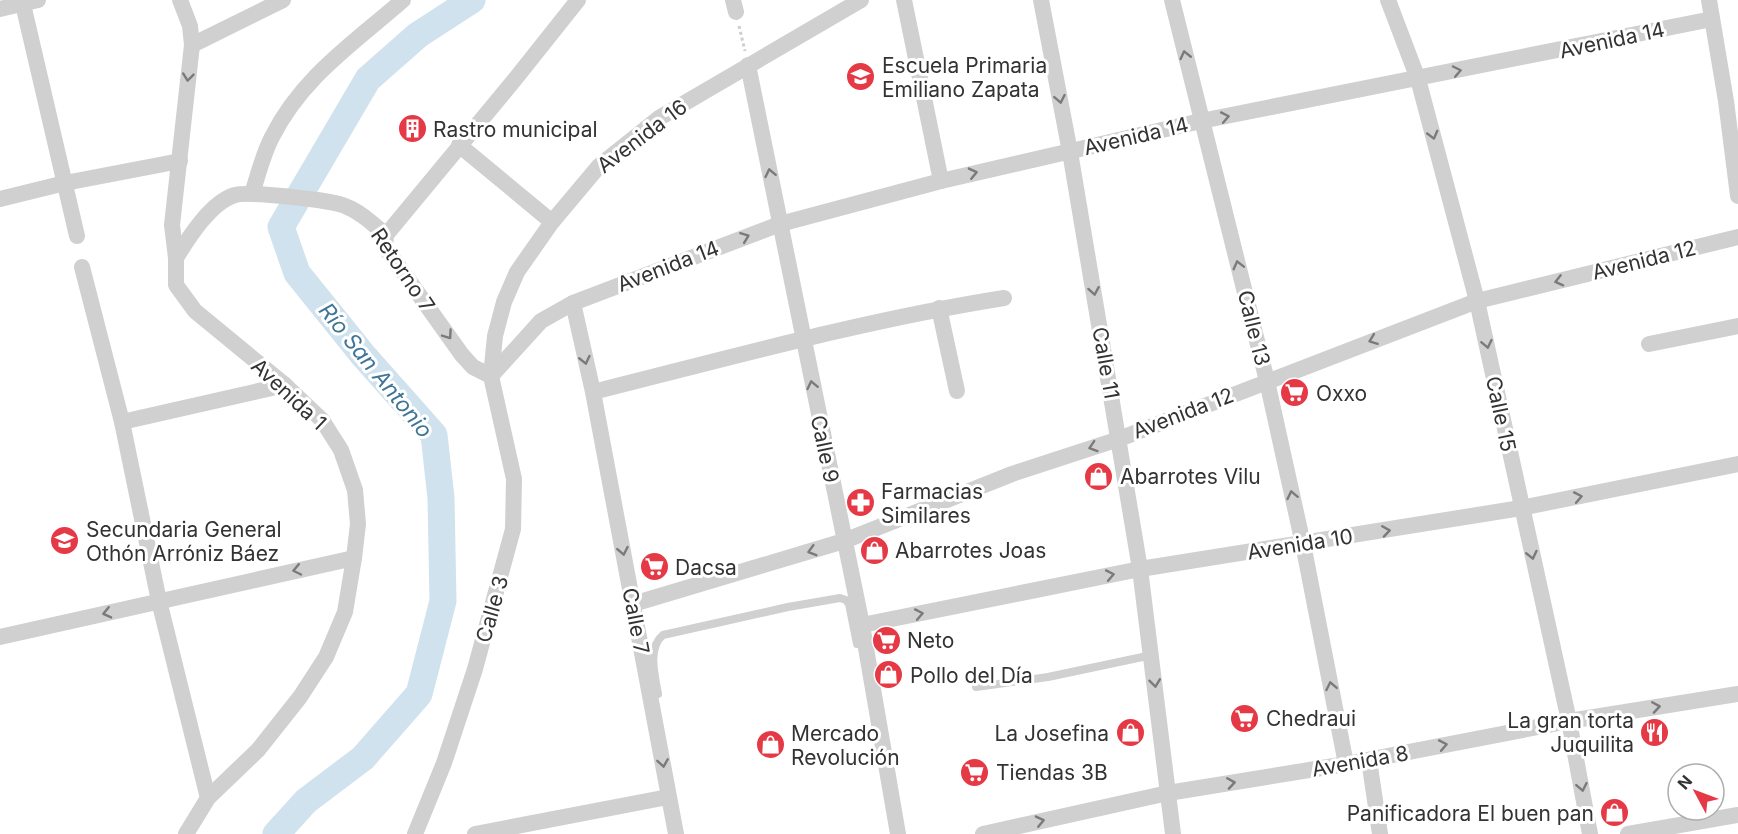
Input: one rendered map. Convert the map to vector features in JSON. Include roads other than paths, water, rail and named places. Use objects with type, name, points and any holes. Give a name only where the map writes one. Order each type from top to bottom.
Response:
[{"type":"street","name":"Avenida 1","points":[[180,0],[190,27],[192,45],[172,225],[176,285],[195,311],[285,385],[322,420],[341,450],[355,490],[358,524],[345,612],[326,657],[300,697],[258,750],[208,798],[186,834]]},
{"type":"street","points":[[192,45],[283,0]]},
{"type":"street","points":[[256,194],[271,139],[300,92],[353,40],[403,0]]},
{"type":"street","points":[[386,235],[578,0]]},
{"type":"street","name":"Avenida 16","points":[[490,376],[495,336],[504,302],[517,272],[552,222],[599,166],[659,118],[861,0]]},
{"type":"street","points":[[904,0],[941,181]]},
{"type":"street","name":"Calle 11","points":[[1041,0],[1070,152],[1140,569],[1173,834]]},
{"type":"street","name":"Calle 13","points":[[1172,0],[1267,381],[1303,544],[1346,764]]},
{"type":"street","name":"Calle 15","points":[[1388,0],[1418,79],[1477,301],[1569,721],[1590,834]]},
{"type":"street","points":[[1709,0],[1732,102],[1738,196]]},
{"type":"street","points":[[0,9],[28,1],[77,236]]},
{"type":"street","name":"Avenida 14","points":[[573,303],[780,224],[941,181],[1201,121],[1712,19]]},
{"type":"street","name":"Calle 9","points":[[748,65],[862,625],[898,834]]},
{"type":"street","points":[[459,145],[552,222]]},
{"type":"street","points":[[0,199],[65,183],[180,161]]},
{"type":"street","name":"Retorno 7","points":[[176,258],[188,239],[216,205],[236,194],[256,194],[344,205],[369,220],[386,235],[385,247],[462,355],[473,367],[490,376]]},
{"type":"street","name":"Avenida 12","points":[[633,604],[844,541],[1012,474],[1119,438],[1477,301],[1738,237]]},
{"type":"street","points":[[82,267],[122,422],[159,601],[208,798]]},
{"type":"street","points":[[593,392],[802,339],[939,308],[1004,298]]},
{"type":"street","points":[[490,376],[541,321],[573,303]]},
{"type":"street","name":"Calle 7","points":[[573,303],[593,392],[676,834]]},
{"type":"street","points":[[939,308],[957,391]]},
{"type":"street","points":[[1649,344],[1738,326]]},
{"type":"street","name":"Calle 3","points":[[415,834],[444,763],[475,669],[513,528],[514,479],[490,376]]},
{"type":"street","points":[[122,422],[285,385]]},
{"type":"street","name":"Avenida 10","points":[[862,625],[1140,569],[1521,508],[1738,464]]},
{"type":"street","points":[[0,637],[354,558]]},
{"type":"street","name":"Avenida 8","points":[[982,834],[1168,793],[1369,760],[1569,721],[1738,694]]},
{"type":"street","points":[[1369,760],[1380,834]]},
{"type":"street","points":[[475,834],[668,797]]},
{"type":"street","points":[[1628,834],[1738,815]]},
{"type":"lane","points":[[658,730],[661,722],[653,657],[657,642],[663,635],[788,607],[840,598],[849,604],[859,654],[868,658]]},
{"type":"lane","points":[[976,687],[1048,676],[1152,655]]},
{"type":"waterway","name":"Río San Antonio","points":[[276,834],[306,801],[363,758],[419,694],[443,601],[441,498],[434,435],[363,355],[297,273],[281,227],[368,79],[418,35],[472,0]]},
{"type":"place","name":"Escuela Primaria Emiliano Zapata","points":[[861,77]]},
{"type":"place","name":"Rastro municipal","points":[[412,129]]},
{"type":"place","name":"Oxxo","points":[[1295,393]]},
{"type":"place","name":"Abarrotes Vilu","points":[[1099,476]]},
{"type":"place","name":"Farmacias Similares","points":[[860,503]]},
{"type":"place","name":"Secundaria General Othón Arróniz Báez","points":[[65,541]]},
{"type":"place","name":"Abarrotes Joas","points":[[874,550]]},
{"type":"place","name":"Dacsa","points":[[654,567]]},
{"type":"place","name":"Neto","points":[[886,640]]},
{"type":"place","name":"Pollo del Día","points":[[889,675]]},
{"type":"place","name":"Chedraui","points":[[1245,718]]},
{"type":"place","name":"La gran torta Juquilita","points":[[1655,732]]},
{"type":"place","name":"La Josefina","points":[[1130,733]]},
{"type":"place","name":"Mercado Revolución","points":[[770,745]]},
{"type":"place","name":"Tiendas 3B","points":[[975,772]]},
{"type":"place","name":"Panificadora El buen pan","points":[[1615,813]]}]
